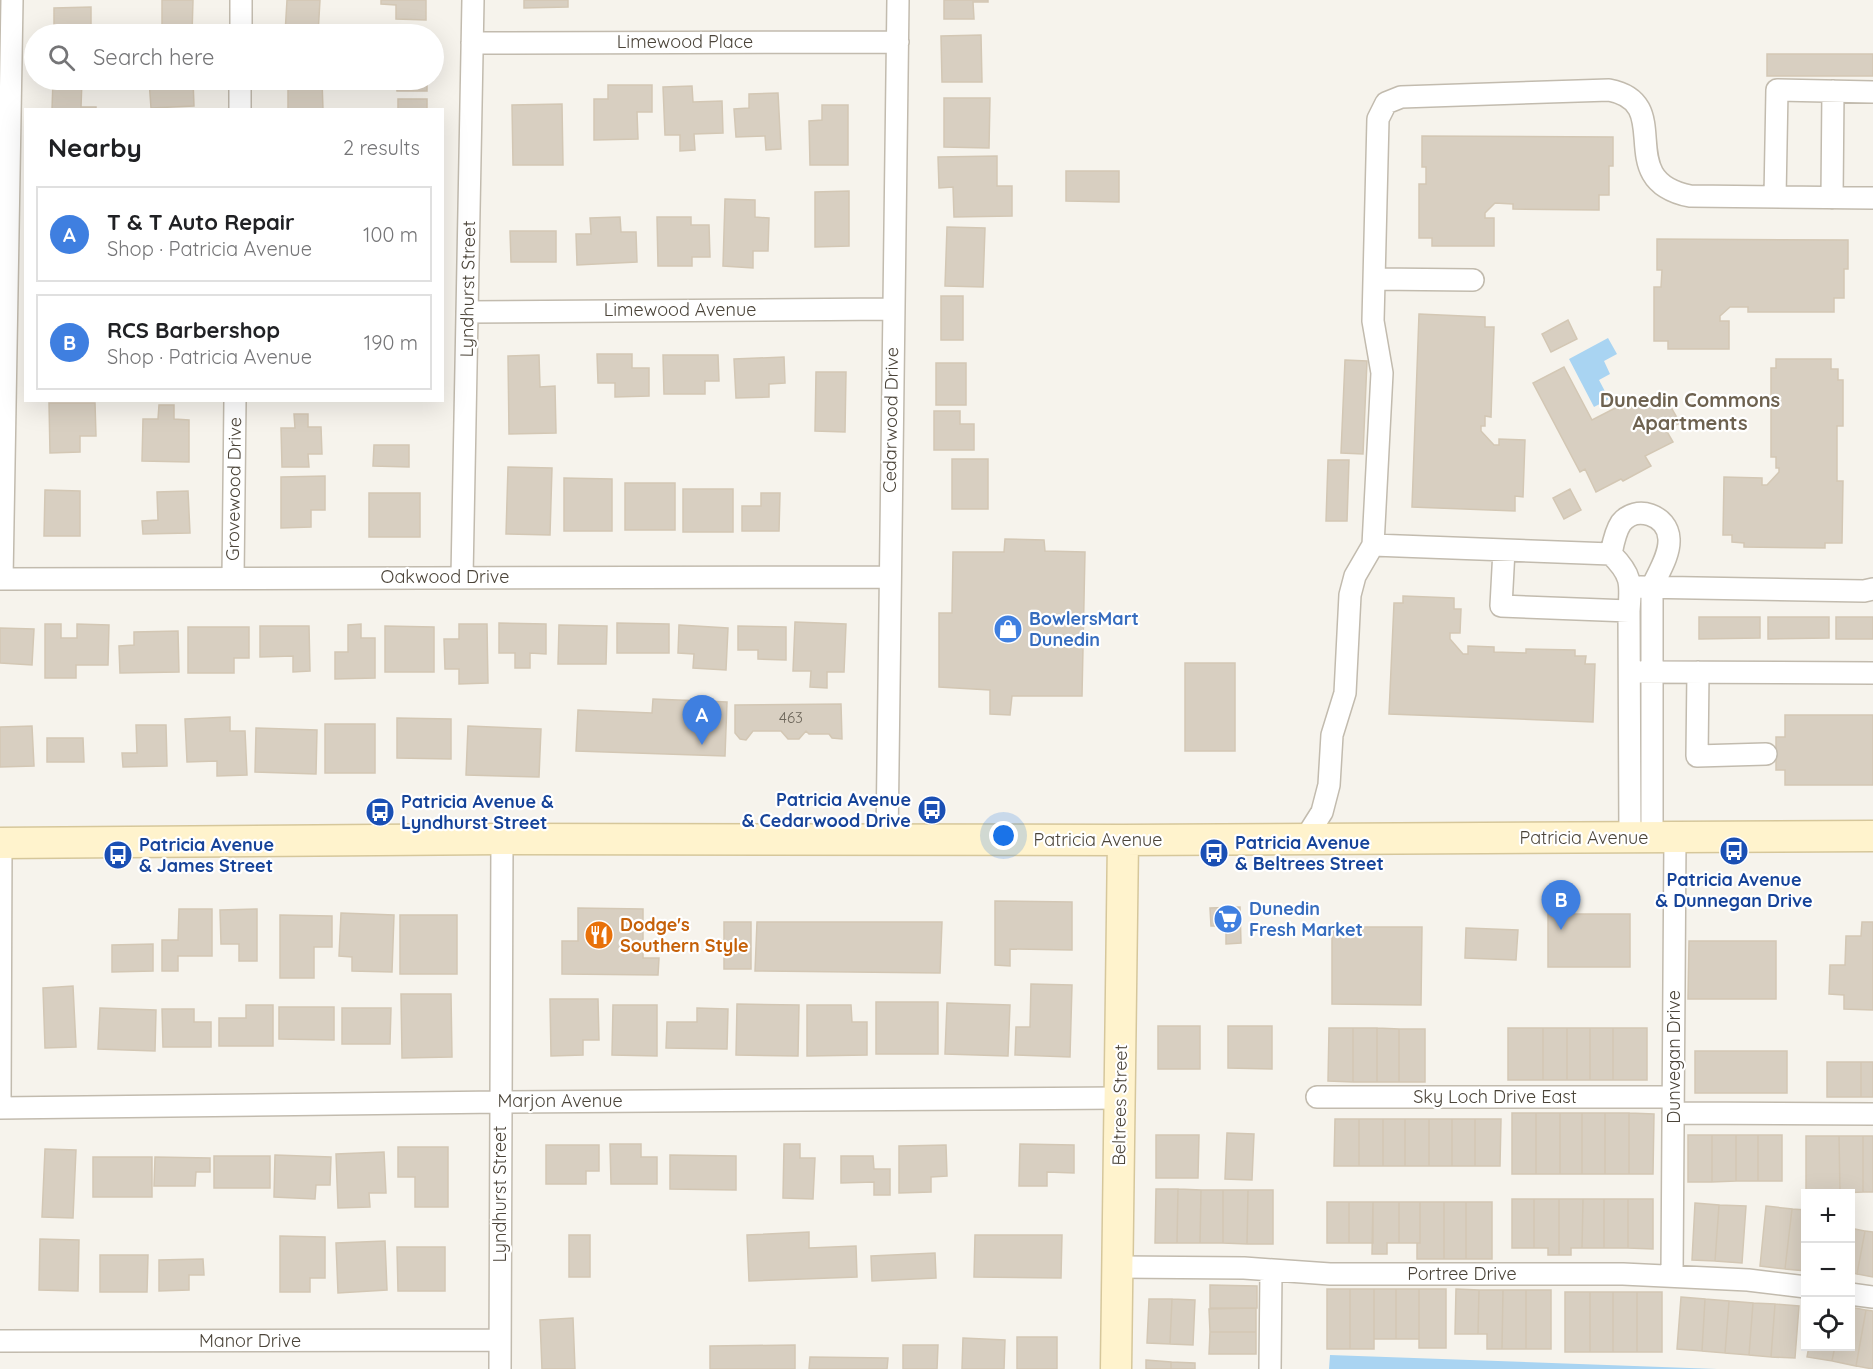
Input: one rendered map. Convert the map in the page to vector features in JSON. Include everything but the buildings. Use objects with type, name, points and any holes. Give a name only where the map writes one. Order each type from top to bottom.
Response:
[{"type":"street","points":[[1,579],[12,0]]},
{"type":"street","points":[[241,0],[241,24]]},
{"type":"street","name":"Lyndhurst Street","points":[[462,577],[473,0]]},
{"type":"street","name":"Cedarwood Drive","points":[[887,840],[898,0]]},
{"type":"street","name":"Limewood Place","points":[[472,43],[898,42]]},
{"type":"street","points":[[240,90],[240,108]]},
{"type":"street","points":[[1305,839],[1322,812],[1329,785],[1332,735],[1345,693],[1350,595],[1355,576],[1373,545],[1382,373],[1373,321],[1376,279],[1378,119],[1386,103],[1401,97],[1609,90],[1622,93],[1641,110],[1645,124],[1646,162],[1651,174],[1661,185],[1674,193],[1690,196],[1873,198]]},
{"type":"street","points":[[1775,197],[1777,90],[1873,92]]},
{"type":"street","points":[[1832,198],[1833,91]]},
{"type":"street","points":[[1376,279],[1473,280]]},
{"type":"street","name":"Limewood Avenue","points":[[467,312],[893,309]]},
{"type":"street","name":"Grovewood Drive","points":[[233,578],[235,402]]},
{"type":"street","points":[[1611,554],[1614,537],[1621,524],[1630,515],[1650,514],[1660,519],[1666,527],[1670,539],[1667,553],[1641,587],[1629,611],[1630,672],[1653,838]]},
{"type":"street","points":[[1373,545],[1611,554],[1641,587],[1652,672],[1653,838]]},
{"type":"street","points":[[1504,550],[1501,606],[1629,611]]},
{"type":"street","name":"Oakwood Drive","points":[[1,579],[890,577]]},
{"type":"street","points":[[1641,587],[1864,591],[1873,589]]},
{"type":"street","points":[[1630,672],[1873,673]]},
{"type":"street","points":[[1698,672],[1697,756],[1766,754]]},
{"type":"street","name":"Patricia Avenue","points":[[1,843],[502,839],[1123,840],[1873,836]]},
{"type":"street","name":"Dunvegan Drive","points":[[1653,838],[1673,1105],[1672,1275]]},
{"type":"street","name":"Lyndhurst Street","points":[[500,1369],[502,839]]},
{"type":"street","name":"Beltrees Street","points":[[1116,1369],[1123,840]]},
{"type":"street","points":[[0,1102],[1,843]]},
{"type":"street","name":"Sky Loch Drive East","points":[[1317,1097],[1673,1105],[1873,1114]]},
{"type":"street","name":"Marjon Avenue","points":[[0,1108],[1121,1098]]},
{"type":"street","name":"Portree Drive","points":[[1118,1267],[1244,1268],[1330,1274],[1672,1275],[1801,1286]]},
{"type":"street","points":[[1270,1270],[1270,1369]]},
{"type":"street","points":[[1855,1295],[1873,1297]]},
{"type":"street","name":"Manor Drive","points":[[0,1341],[501,1340]]},
{"type":"water","points":[[1608,338],[1617,354],[1604,361],[1610,374],[1599,380],[1609,399],[1594,407],[1569,359]]},
{"type":"water","points":[[1330,1355],[1717,1369],[1329,1369]]},
{"type":"place","name":"BowlersMart Dunedin","points":[[1008,629]]},
{"type":"place","name":"T & T Auto Repair","points":[[702,745]]},
{"type":"place","name":"Patricia Avenue & Cedarwood Drive","points":[[932,810]]},
{"type":"place","name":"Patricia Avenue & Lyndhurst Street","points":[[380,812]]},
{"type":"place","name":"Patricia Avenue & Dunnegan Drive","points":[[1734,851]]},
{"type":"place","name":"Patricia Avenue & Beltrees Street","points":[[1214,853]]},
{"type":"place","name":"Patricia Avenue & James Street","points":[[118,855]]},
{"type":"place","name":"Dunedin Fresh Market","points":[[1228,919]]},
{"type":"place","name":"RCS Barbershop","points":[[1561,930]]},
{"type":"place","name":"Dodge's Southern Style","points":[[599,935]]},
{"type":"district","name":"Dunedin Commons Apartments","points":[[1690,412]]}]
